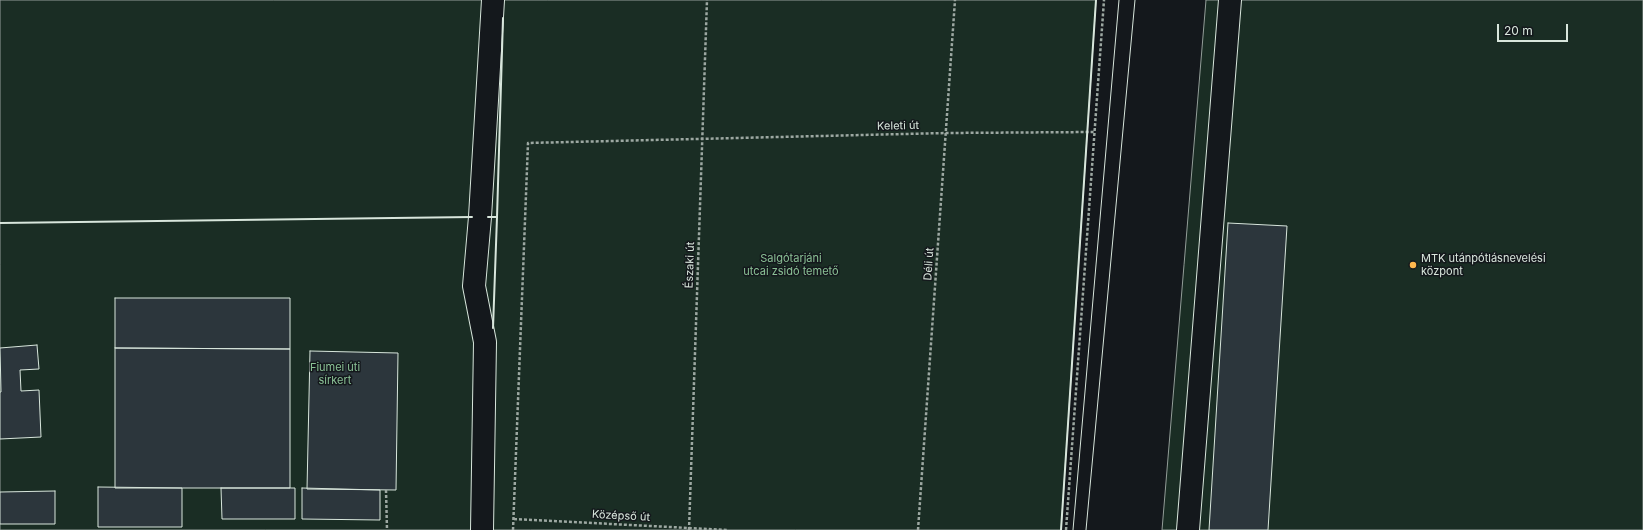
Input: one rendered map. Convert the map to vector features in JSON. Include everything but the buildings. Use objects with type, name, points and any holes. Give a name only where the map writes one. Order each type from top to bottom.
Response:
[{"type":"lane","points":[[482,530],[486,342],[474,286],[480,217],[493,0]]},
{"type":"lane","points":[[1188,530],[1230,0]]},
{"type":"path","name":"Északi út","points":[[690,529],[707,0]]},
{"type":"path","name":"Déli út","points":[[918,530],[955,0]]},
{"type":"path","points":[[1066,530],[1104,0]]},
{"type":"path","name":"Keleti út","points":[[514,519],[528,142],[946,133],[1094,132]]},
{"type":"path","points":[[386,490],[387,530]]},
{"type":"path","points":[[513,530],[514,519]]},
{"type":"path","name":"Középső út","points":[[514,519],[728,530]]},
{"type":"green space","points":[[0,0],[1096,0],[1061,530],[0,530]]},
{"type":"green space","name":"MTK utánpótlásnevelési központ","points":[[1206,0],[1643,0],[1643,530],[1162,530]]},
{"type":"tram line","points":[[1073,530],[1119,0]]},
{"type":"tram line","points":[[1086,530],[1135,0]]},
{"type":"wall","points":[[1061,530],[1096,0]]},
{"type":"wall","points":[[497,217],[503,18]]},
{"type":"wall","points":[[0,223],[472,217]]},
{"type":"wall","points":[[488,217],[497,217],[493,328]]},
{"type":"place","name":"MTK utánpótlásnevelési központ","points":[[1413,265]]},
{"type":"park label","name":"Salgótarjáni utcai zsidó temető","points":[[791,265]]},
{"type":"park label","name":"Fiumei úti sírkert","points":[[335,374]]}]
